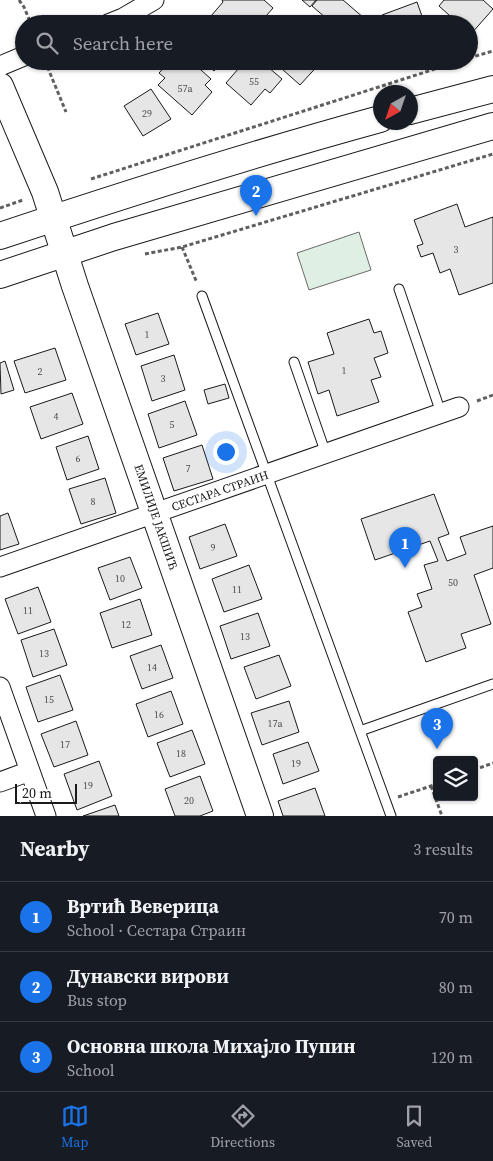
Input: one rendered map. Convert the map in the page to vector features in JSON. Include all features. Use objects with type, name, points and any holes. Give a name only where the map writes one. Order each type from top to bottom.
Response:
[{"type":"main road","name":"ЕМИЛИЈЕ ЈАКШИЋ","points":[[0,86],[28,150],[54,218],[260,816]]},
{"type":"main road","points":[[418,109],[493,89]]},
{"type":"main road","points":[[0,236],[307,139],[373,121]]},
{"type":"main road","points":[[0,274],[493,126]]},
{"type":"street","points":[[124,15],[148,2]]},
{"type":"street","points":[[0,66],[15,60]]},
{"type":"street","name":"СЕСТАРА СТРАИН","points":[[0,566],[155,514],[450,410]]},
{"type":"street","points":[[0,687],[46,816]]},
{"type":"street","points":[[0,782],[30,771]]},
{"type":"lane","name":"СЕСТАРА СТРАИН","points":[[399,289],[450,410]]},
{"type":"lane","points":[[202,296],[391,816]]},
{"type":"lane","points":[[294,362],[326,454]]},
{"type":"lane","points":[[360,731],[493,684]]},
{"type":"path","points":[[18,0],[27,15]]},
{"type":"path","points":[[478,55],[493,51]]},
{"type":"path","points":[[49,70],[66,112]]},
{"type":"path","points":[[90,179],[432,70]]},
{"type":"path","points":[[140,255],[182,247],[493,154]]},
{"type":"path","points":[[0,208],[11,204]]},
{"type":"path","points":[[182,247],[202,296]]},
{"type":"path","points":[[478,769],[493,763]]},
{"type":"path","points":[[386,802],[431,786],[442,816]]},
{"type":"green space","points":[[359,232],[371,270],[309,290],[297,253]]},
{"type":"building","points":[[222,0],[264,0],[273,8],[267,15],[212,15],[223,2]]},
{"type":"building","points":[[302,0],[316,0],[310,7]]},
{"type":"building","points":[[317,0],[343,0],[360,15],[322,15],[312,6]]},
{"type":"building","points":[[444,0],[483,0],[493,9],[478,26],[478,15],[449,15],[439,6]]},
{"type":"building","points":[[417,2],[422,15],[382,15]]},
{"type":"building","points":[[162,70],[201,70],[211,79],[205,85],[212,92],[192,115],[158,85],[165,78],[159,73]]},
{"type":"building","points":[[237,70],[272,70],[282,79],[270,93],[265,89],[251,105],[226,83]]},
{"type":"building","points":[[283,70],[314,70],[300,85]]},
{"type":"building","points":[[151,89],[171,119],[143,136],[124,106]]},
{"type":"building","points":[[457,204],[465,227],[493,217],[493,283],[459,295],[450,269],[440,273],[433,253],[421,257],[417,246],[423,244],[414,220]]},
{"type":"building","points":[[158,313],[169,344],[136,355],[125,324]]},
{"type":"building","points":[[369,319],[374,333],[381,331],[388,353],[374,358],[381,377],[371,380],[379,402],[337,416],[329,390],[318,394],[308,362],[334,354],[327,333]]},
{"type":"building","points":[[55,348],[66,380],[25,393],[14,361]]},
{"type":"building","points":[[174,355],[185,390],[152,401],[141,366]]},
{"type":"building","points":[[5,361],[14,390],[1,394],[0,363]]},
{"type":"building","points":[[225,384],[229,398],[208,404],[204,390]]},
{"type":"building","points":[[72,393],[83,424],[41,439],[30,407]]},
{"type":"building","points":[[185,401],[197,435],[159,448],[148,414]]},
{"type":"building","points":[[88,436],[99,469],[67,480],[56,447]]},
{"type":"building","points":[[202,445],[213,479],[174,491],[163,458]]},
{"type":"building","points":[[105,478],[116,513],[81,524],[69,489]]},
{"type":"building","points":[[434,494],[449,534],[438,538],[447,561],[466,554],[460,537],[493,526],[493,568],[474,575],[491,624],[461,634],[466,648],[426,662],[408,612],[422,607],[417,594],[432,589],[424,565],[438,561],[430,541],[375,560],[361,519]]},
{"type":"building","points":[[8,513],[19,544],[0,550],[0,516]]},
{"type":"building","points":[[225,524],[237,556],[200,569],[189,537]]},
{"type":"building","points":[[130,557],[142,588],[110,600],[98,568]]},
{"type":"building","points":[[249,565],[262,599],[224,612],[212,579]]},
{"type":"building","points":[[38,587],[51,622],[18,634],[5,599]]},
{"type":"building","points":[[140,599],[152,635],[112,648],[100,613]]},
{"type":"building","points":[[258,613],[270,646],[231,659],[220,626]]},
{"type":"building","points":[[54,629],[67,665],[33,677],[21,640]]},
{"type":"building","points":[[161,645],[173,678],[142,689],[130,656]]},
{"type":"building","points":[[279,655],[291,686],[256,699],[244,667]]},
{"type":"building","points":[[60,675],[73,710],[38,722],[26,687]]},
{"type":"building","points":[[171,691],[183,724],[148,737],[136,704]]},
{"type":"building","points":[[289,701],[299,732],[262,745],[251,713]]},
{"type":"building","points":[[76,721],[88,755],[54,767],[41,734]]},
{"type":"building","points":[[192,730],[205,764],[170,777],[157,743]]},
{"type":"building","points":[[308,742],[319,771],[283,784],[273,754]]},
{"type":"building","points":[[99,761],[112,796],[77,810],[64,774]]},
{"type":"building","points":[[200,776],[213,811],[200,816],[175,816],[165,789]]},
{"type":"building","points":[[315,788],[325,816],[283,816],[278,801]]},
{"type":"building","points":[[115,805],[119,816],[83,816]]},
{"type":"place","name":"Дунавски вирови","points":[[256,216]]},
{"type":"place","name":"Вртић Веверица","points":[[405,568]]},
{"type":"place","name":"Основна школа Михајло Пупин","points":[[437,749]]}]
